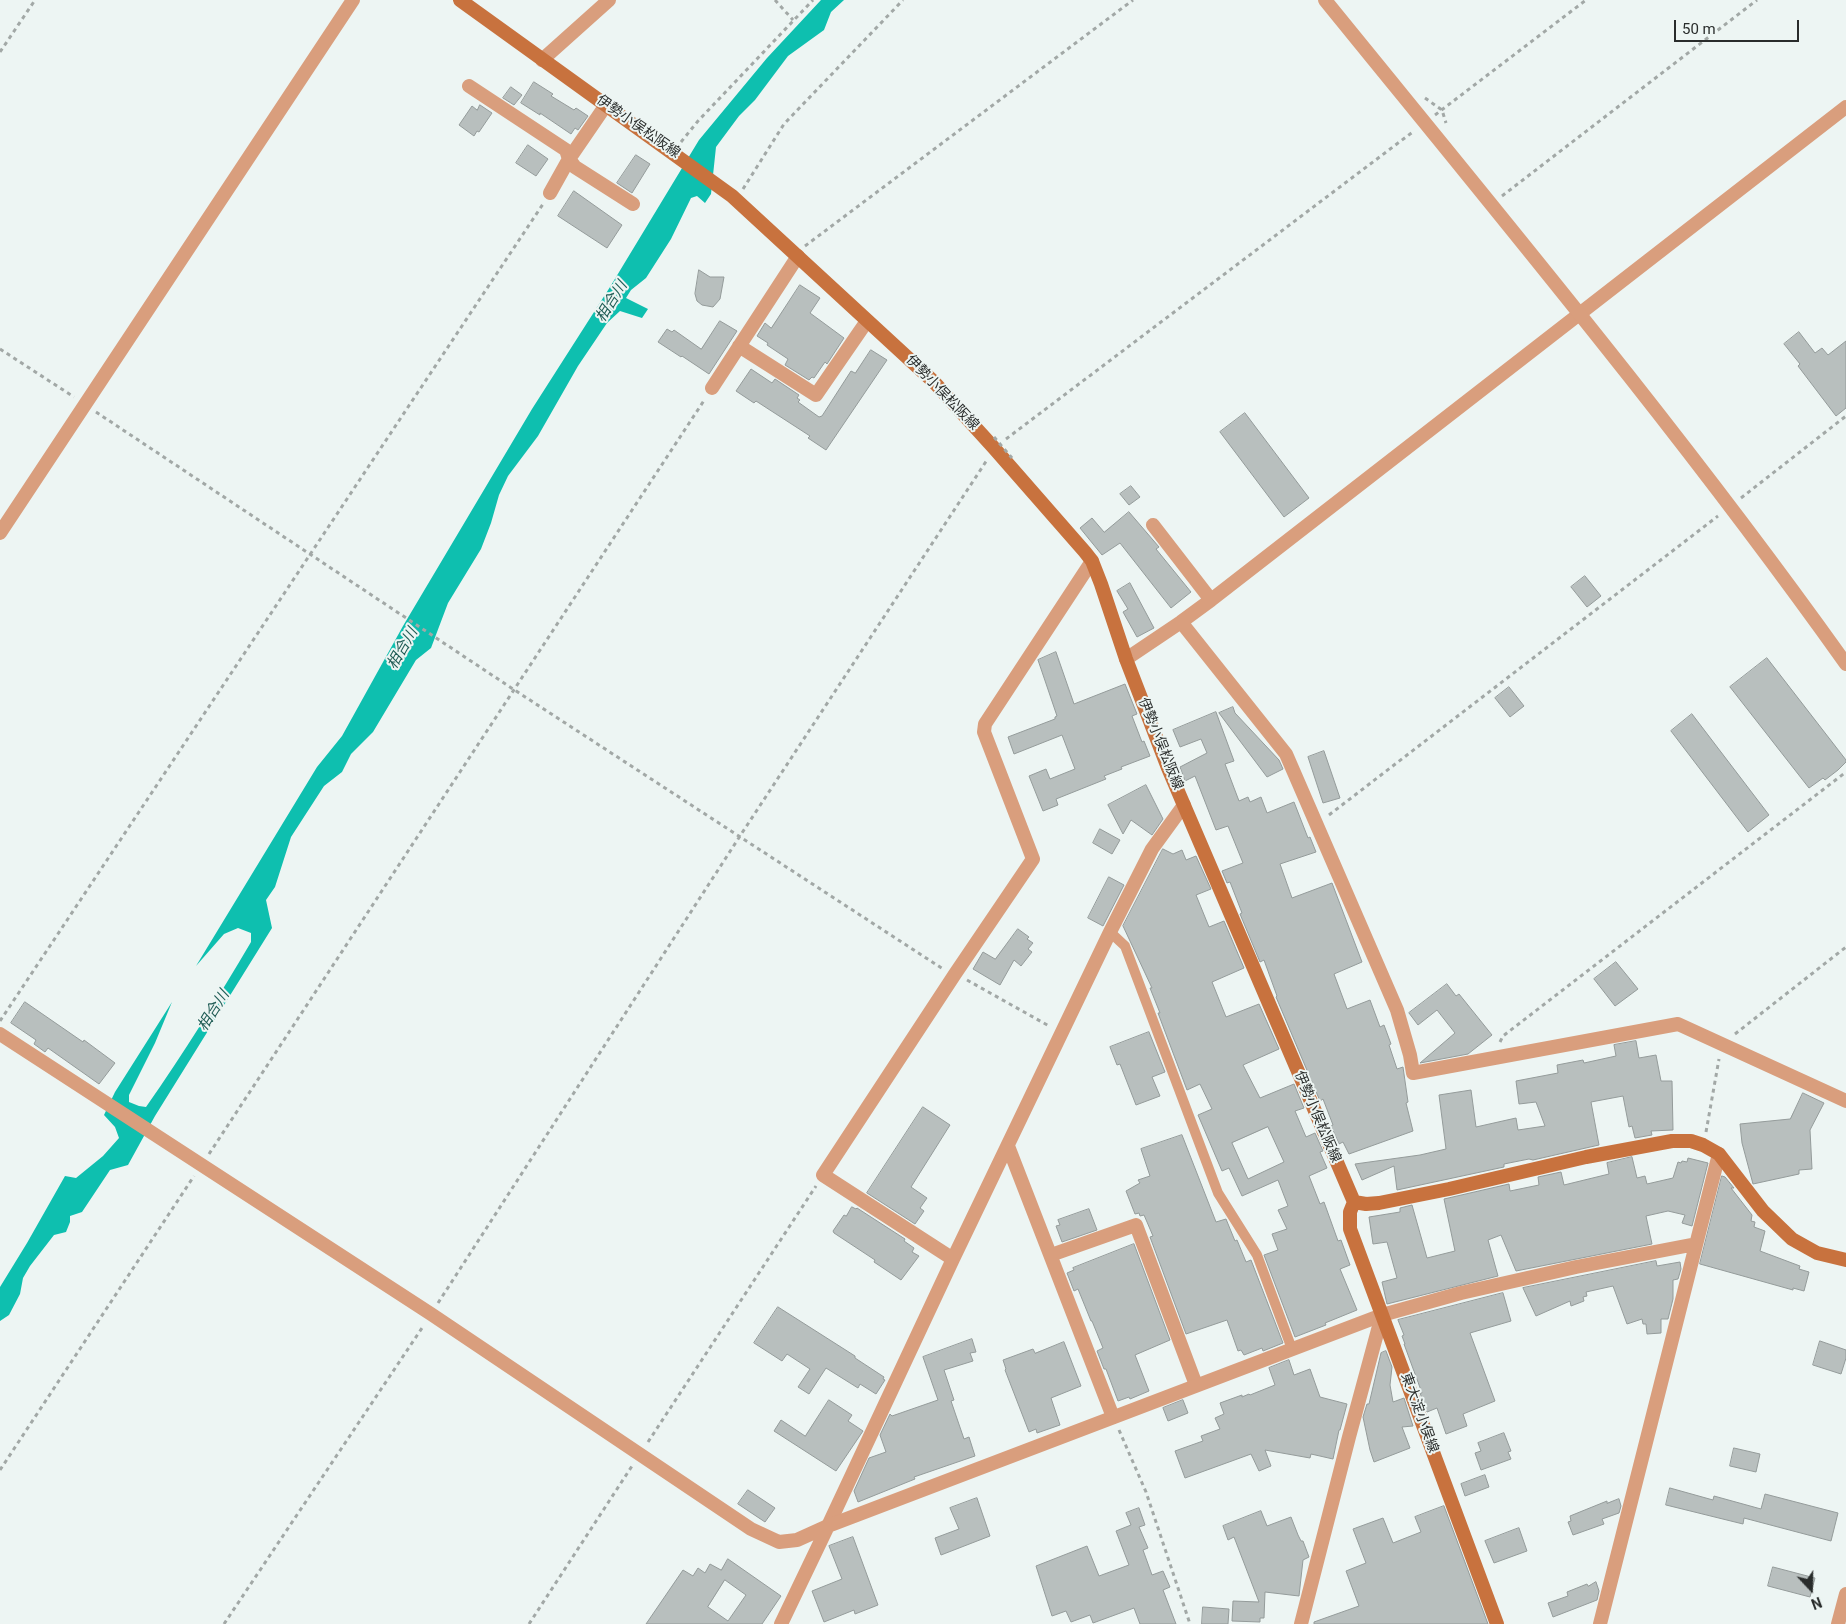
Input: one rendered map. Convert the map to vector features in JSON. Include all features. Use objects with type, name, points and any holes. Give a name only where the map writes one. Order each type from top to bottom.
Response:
[{"type":"main road","name":"伊勢小俣松阪線","points":[[460,0],[734,198],[934,382],[994,442],[1085,552],[1102,584],[1126,658],[1168,768],[1354,1202]]},
{"type":"main road","points":[[1354,1202],[1366,1204],[1379,1203],[1449,1190],[1586,1157],[1672,1141],[1691,1141],[1704,1145],[1719,1154],[1763,1211],[1792,1239],[1817,1253],[1846,1260]]},
{"type":"main road","name":"東大淀小俣線","points":[[1354,1202],[1350,1212],[1350,1229],[1497,1624]]},
{"type":"street","points":[[0,533],[353,0]]},
{"type":"street","points":[[542,60],[609,0]]},
{"type":"street","points":[[1325,0],[1580,314],[1730,506],[1846,664]]},
{"type":"street","points":[[469,86],[566,150],[569,159],[575,166],[633,204]]},
{"type":"street","points":[[550,193],[569,159],[606,106]]},
{"type":"street","points":[[1126,658],[1182,622],[1211,600],[1846,107]]},
{"type":"street","points":[[712,388],[798,256]]},
{"type":"street","points":[[739,346],[816,395],[867,321]]},
{"type":"street","points":[[1153,525],[1211,600]]},
{"type":"street","points":[[953,1259],[823,1175],[1033,859],[984,732],[984,724],[1092,562]]},
{"type":"street","points":[[1182,622],[1286,754],[1397,1010],[1410,1055],[1412,1073],[1678,1024],[1846,1101]]},
{"type":"street","points":[[781,1624],[1110,932],[1152,849],[1184,805]]},
{"type":"street","points":[[0,1034],[91,1095],[431,1314],[751,1529],[779,1542],[798,1540],[828,1526],[1115,1420],[1196,1385],[1382,1315],[1461,1293],[1696,1244]]},
{"type":"street","points":[[1008,1146],[1115,1420]]},
{"type":"street","points":[[1600,1624],[1719,1154]]},
{"type":"street","points":[[1051,1255],[1136,1225],[1196,1385]]},
{"type":"street","points":[[1302,1624],[1382,1315]]},
{"type":"street","points":[[1838,1624],[1846,1594]]},
{"type":"lane","points":[[1110,932],[1125,946],[1218,1193],[1257,1255],[1292,1349]]},
{"type":"path","points":[[0,52],[34,0]]},
{"type":"path","points":[[775,0],[793,20]]},
{"type":"path","points":[[674,153],[698,121],[813,0]]},
{"type":"path","points":[[734,198],[784,124],[903,0]]},
{"type":"path","points":[[798,256],[803,247],[1133,0]]},
{"type":"path","points":[[224,1624],[383,1389],[740,836],[969,488],[994,442],[1425,123],[1586,0]]},
{"type":"path","points":[[1505,193],[1758,0]]},
{"type":"path","points":[[0,1021],[550,193]]},
{"type":"path","points":[[0,349],[513,689],[955,975],[1062,1034]]},
{"type":"path","points":[[0,1470],[712,388]]},
{"type":"path","points":[[1316,825],[1846,416]]},
{"type":"path","points":[[994,442],[1012,458]]},
{"type":"path","points":[[1489,1059],[1503,1036],[1846,772]]},
{"type":"path","points":[[1704,1145],[1722,1044],[1846,947]]},
{"type":"path","points":[[529,1624],[823,1175]]},
{"type":"path","points":[[1115,1420],[1146,1492],[1190,1624]]},
{"type":"water","name":"相合川","points":[[821,0],[844,0],[831,12],[824,30],[788,56],[716,147],[711,194],[705,203],[697,196],[691,198],[671,239],[646,278],[631,290],[626,298],[648,309],[642,318],[620,311],[607,323],[578,366],[538,436],[508,476],[499,495],[481,549],[448,603],[431,648],[416,660],[373,732],[351,754],[342,772],[324,786],[291,837],[275,887],[266,900],[272,928],[155,1116],[128,1165],[110,1170],[82,1212],[70,1216],[66,1232],[54,1235],[23,1278],[20,1294],[9,1315],[0,1321],[0,1287],[65,1176],[76,1178],[103,1156],[119,1138],[115,1127],[104,1115],[115,1092],[172,1002],[155,1043],[129,1095],[129,1102],[139,1106],[146,1107],[160,1087],[251,942],[251,933],[238,928],[224,934],[196,966],[317,767],[342,736],[403,626],[532,409],[610,287],[699,140],[767,58]]},
{"type":"building","points":[[534,82],[553,94],[551,96],[588,116],[578,130],[575,128],[571,134],[540,113],[540,115],[521,103]]},
{"type":"building","points":[[511,87],[522,95],[514,105],[503,98]]},
{"type":"building","points":[[480,105],[492,113],[474,136],[459,125],[472,106],[477,110]]},
{"type":"building","points":[[528,145],[548,159],[536,176],[516,163]]},
{"type":"building","points":[[636,155],[650,164],[632,193],[617,183]]},
{"type":"building","points":[[574,191],[622,225],[607,248],[558,216]]},
{"type":"building","points":[[699,270],[710,277],[724,277],[720,299],[713,307],[702,305],[697,301],[695,294]]},
{"type":"building","points":[[800,285],[820,298],[810,313],[844,338],[827,364],[825,362],[814,378],[812,377],[809,380],[785,365],[788,359],[757,336],[765,323],[771,328]]},
{"type":"building","points":[[720,321],[737,331],[709,374],[658,342],[667,329],[672,332],[674,330],[701,349]]},
{"type":"building","points":[[1799,332],[1815,353],[1822,348],[1828,355],[1846,341],[1846,408],[1836,416],[1798,366],[1800,364],[1784,344]]},
{"type":"building","points":[[871,350],[887,360],[826,450],[808,438],[810,436],[756,401],[754,403],[736,391],[751,369],[772,383],[775,379],[799,395],[797,398],[800,400],[798,402],[819,417],[822,416],[851,371],[855,373]]},
{"type":"building","points":[[1245,413],[1309,498],[1284,517],[1220,432]]},
{"type":"building","points":[[1131,486],[1140,497],[1129,505],[1120,494]]},
{"type":"building","points":[[1129,512],[1159,547],[1156,549],[1191,592],[1171,608],[1120,543],[1102,555],[1080,528],[1092,518],[1104,532]]},
{"type":"building","points":[[1585,576],[1601,596],[1587,607],[1571,587]]},
{"type":"building","points":[[1130,583],[1154,628],[1137,637],[1123,612],[1128,609],[1117,591]]},
{"type":"building","points":[[1056,652],[1074,704],[1125,684],[1137,714],[1132,716],[1142,742],[1144,741],[1150,756],[1121,767],[1122,769],[1104,776],[1106,779],[1056,799],[1058,805],[1043,811],[1029,776],[1046,769],[1050,779],[1075,769],[1062,735],[1014,754],[1008,737],[1055,719],[1057,716],[1038,660]]},
{"type":"building","points":[[1767,658],[1846,760],[1838,770],[1825,780],[1823,778],[1809,788],[1730,687]]},
{"type":"building","points":[[1509,687],[1524,706],[1510,717],[1495,698]]},
{"type":"building","points":[[1233,707],[1235,713],[1279,760],[1283,769],[1267,777],[1219,713]]},
{"type":"building","points":[[1216,712],[1234,761],[1225,764],[1239,801],[1248,797],[1250,802],[1261,797],[1267,813],[1294,802],[1308,838],[1310,837],[1316,852],[1280,864],[1292,898],[1332,883],[1362,962],[1334,974],[1347,1009],[1370,1000],[1380,1027],[1384,1025],[1397,1069],[1403,1067],[1408,1102],[1406,1103],[1413,1131],[1349,1154],[1343,1142],[1339,1144],[1331,1126],[1333,1125],[1323,1099],[1320,1101],[1276,997],[1264,960],[1260,962],[1240,914],[1242,913],[1230,882],[1227,883],[1222,871],[1243,863],[1228,826],[1216,830],[1195,776],[1185,781],[1180,767],[1207,753],[1201,739],[1180,747],[1173,730]]},
{"type":"building","points":[[1692,714],[1769,815],[1748,832],[1671,731]]},
{"type":"building","points":[[1324,751],[1340,798],[1323,803],[1308,757]]},
{"type":"building","points":[[1146,785],[1163,819],[1152,835],[1131,820],[1123,834],[1108,805]]},
{"type":"building","points":[[1100,829],[1120,840],[1112,854],[1093,843]]},
{"type":"building","points":[[1163,849],[1173,854],[1182,850],[1186,860],[1196,856],[1211,889],[1196,895],[1209,927],[1224,921],[1244,968],[1212,982],[1226,1017],[1259,1004],[1279,1049],[1243,1065],[1260,1098],[1294,1084],[1304,1108],[1295,1111],[1306,1137],[1315,1133],[1323,1151],[1320,1152],[1327,1168],[1309,1176],[1320,1204],[1324,1202],[1338,1241],[1341,1240],[1350,1265],[1340,1269],[1357,1310],[1295,1337],[1264,1255],[1278,1250],[1272,1234],[1287,1229],[1278,1210],[1288,1206],[1278,1180],[1242,1196],[1229,1168],[1222,1171],[1198,1115],[1212,1109],[1200,1084],[1187,1090],[1158,1013],[1160,1013],[1150,988],[1152,988],[1123,926]],"holes":[[[1268,1127],[1284,1162],[1248,1179],[1232,1143]]]},
{"type":"building","points":[[1109,877],[1124,885],[1103,926],[1088,918]]},
{"type":"building","points":[[1018,929],[1029,937],[1027,939],[1033,943],[1028,949],[1032,952],[1021,966],[1014,960],[1000,985],[973,969],[983,952],[995,959]]},
{"type":"building","points":[[1616,962],[1638,989],[1615,1006],[1594,979]]},
{"type":"building","points":[[1447,984],[1456,996],[1459,994],[1492,1035],[1468,1054],[1420,1063],[1455,1033],[1437,1010],[1418,1025],[1409,1013]]},
{"type":"building","points":[[25,1002],[83,1042],[84,1040],[115,1063],[99,1084],[48,1048],[45,1052],[34,1044],[36,1040],[11,1023]]},
{"type":"building","points":[[1149,1032],[1165,1072],[1152,1077],[1160,1096],[1136,1105],[1120,1064],[1117,1065],[1110,1047]]},
{"type":"building","points":[[1636,1041],[1639,1058],[1656,1055],[1661,1081],[1672,1081],[1673,1130],[1651,1131],[1652,1135],[1635,1138],[1632,1126],[1629,1127],[1623,1096],[1591,1102],[1599,1145],[1533,1160],[1529,1159],[1504,1164],[1504,1167],[1397,1190],[1394,1166],[1362,1180],[1355,1164],[1420,1155],[1446,1149],[1439,1095],[1471,1090],[1476,1127],[1516,1118],[1518,1130],[1545,1126],[1536,1102],[1519,1104],[1516,1081],[1558,1073],[1557,1065],[1583,1060],[1584,1063],[1616,1056],[1614,1045]]},
{"type":"building","points":[[1803,1093],[1824,1103],[1810,1130],[1812,1169],[1799,1170],[1799,1174],[1753,1184],[1742,1143],[1740,1124],[1790,1119]]},
{"type":"building","points":[[923,1107],[950,1125],[911,1187],[927,1198],[920,1208],[924,1211],[915,1224],[867,1193]]},
{"type":"building","points":[[1182,1135],[1216,1222],[1226,1219],[1246,1262],[1251,1260],[1283,1343],[1263,1351],[1262,1348],[1244,1355],[1241,1350],[1238,1351],[1227,1320],[1186,1334],[1150,1237],[1153,1236],[1144,1215],[1135,1214],[1126,1191],[1140,1183],[1138,1180],[1150,1176],[1141,1149]]},
{"type":"building","points":[[1632,1157],[1637,1178],[1645,1176],[1647,1184],[1673,1178],[1678,1162],[1687,1162],[1688,1158],[1708,1163],[1692,1226],[1682,1223],[1685,1215],[1668,1211],[1646,1216],[1652,1244],[1516,1271],[1501,1235],[1488,1240],[1498,1276],[1387,1304],[1382,1282],[1397,1278],[1387,1242],[1373,1244],[1369,1217],[1400,1212],[1400,1208],[1412,1205],[1427,1258],[1455,1251],[1444,1199],[1509,1184],[1510,1191],[1539,1185],[1538,1177],[1561,1172],[1564,1185],[1609,1174],[1607,1163]]},
{"type":"building","points":[[1722,1176],[1734,1188],[1731,1188],[1752,1215],[1751,1221],[1755,1222],[1754,1227],[1765,1231],[1760,1251],[1800,1266],[1799,1269],[1809,1272],[1804,1291],[1793,1288],[1793,1290],[1700,1264]]},
{"type":"building","points":[[852,1207],[857,1208],[905,1239],[904,1241],[914,1248],[912,1252],[919,1256],[901,1280],[834,1233],[833,1231],[844,1215],[846,1216]]},
{"type":"building","points":[[1089,1209],[1097,1230],[1062,1242],[1056,1226],[1060,1225],[1058,1220]]},
{"type":"building","points":[[1134,1244],[1170,1340],[1135,1355],[1149,1391],[1130,1399],[1129,1397],[1118,1401],[1097,1351],[1103,1348],[1078,1289],[1074,1291],[1067,1273],[1074,1270],[1073,1268]]},
{"type":"building","points":[[1656,1261],[1657,1266],[1680,1262],[1681,1269],[1678,1279],[1673,1280],[1673,1299],[1668,1319],[1661,1319],[1661,1333],[1647,1334],[1646,1324],[1643,1324],[1642,1319],[1627,1324],[1613,1286],[1586,1292],[1587,1296],[1583,1297],[1584,1301],[1571,1306],[1570,1301],[1536,1316],[1523,1288]]},
{"type":"building","points":[[1503,1293],[1511,1321],[1470,1333],[1495,1401],[1463,1414],[1467,1426],[1446,1434],[1437,1408],[1427,1412],[1398,1320]]},
{"type":"building","points":[[778,1307],[855,1356],[855,1358],[884,1377],[883,1379],[885,1380],[876,1394],[860,1384],[858,1388],[826,1368],[809,1394],[798,1387],[810,1369],[787,1354],[782,1361],[754,1343]]},
{"type":"building","points":[[972,1339],[976,1352],[970,1353],[973,1361],[944,1370],[954,1400],[951,1401],[964,1439],[969,1437],[975,1456],[914,1477],[915,1479],[858,1502],[854,1491],[869,1458],[886,1452],[880,1435],[890,1414],[892,1416],[938,1400],[923,1357]]},
{"type":"building","points":[[1820,1341],[1846,1350],[1846,1358],[1841,1374],[1813,1365]]},
{"type":"building","points":[[1064,1342],[1081,1386],[1051,1398],[1060,1425],[1037,1433],[1036,1429],[1029,1432],[1005,1370],[1003,1360],[1033,1349],[1035,1353]]},
{"type":"building","points":[[1386,1351],[1392,1367],[1390,1385],[1393,1402],[1404,1398],[1413,1426],[1402,1427],[1410,1448],[1374,1462],[1363,1417],[1367,1404],[1369,1404],[1381,1353]]},
{"type":"building","points":[[1289,1360],[1294,1375],[1310,1369],[1320,1397],[1347,1404],[1333,1459],[1311,1454],[1310,1458],[1265,1450],[1271,1466],[1259,1471],[1251,1454],[1185,1478],[1175,1451],[1203,1441],[1201,1436],[1220,1429],[1215,1418],[1224,1414],[1220,1403],[1242,1395],[1242,1397],[1250,1395],[1275,1385],[1269,1368]]},
{"type":"building","points":[[829,1400],[852,1415],[848,1421],[863,1431],[836,1471],[774,1431],[781,1420],[805,1436]]},
{"type":"building","points":[[1183,1400],[1188,1413],[1168,1421],[1163,1408]]},
{"type":"building","points":[[1504,1433],[1511,1451],[1508,1452],[1511,1459],[1481,1470],[1475,1453],[1481,1451],[1478,1443]]},
{"type":"building","points":[[1734,1448],[1760,1454],[1756,1472],[1730,1466]]},
{"type":"building","points":[[1485,1475],[1489,1487],[1465,1496],[1461,1484]]},
{"type":"building","points":[[1670,1488],[1713,1500],[1714,1496],[1761,1509],[1765,1494],[1838,1513],[1831,1541],[1744,1518],[1743,1524],[1666,1505]]},
{"type":"building","points":[[748,1490],[775,1508],[765,1522],[738,1504]]},
{"type":"building","points":[[977,1498],[990,1536],[941,1555],[935,1538],[959,1529],[950,1508]]},
{"type":"building","points":[[1619,1499],[1621,1506],[1619,1513],[1602,1519],[1604,1524],[1573,1535],[1568,1522],[1571,1521],[1570,1516],[1607,1501],[1607,1503]]},
{"type":"building","points":[[1444,1506],[1488,1624],[1314,1624],[1314,1622],[1359,1606],[1346,1571],[1366,1563],[1353,1529],[1383,1518],[1393,1543],[1421,1532],[1415,1517]]},
{"type":"building","points":[[1139,1508],[1145,1525],[1139,1527],[1148,1548],[1143,1550],[1152,1575],[1163,1571],[1170,1587],[1163,1590],[1176,1624],[1140,1624],[1134,1608],[1093,1623],[1090,1615],[1071,1622],[1066,1611],[1052,1616],[1036,1566],[1087,1546],[1099,1576],[1129,1565],[1116,1531],[1131,1525],[1126,1513]]},
{"type":"building","points":[[1261,1511],[1267,1526],[1291,1517],[1301,1541],[1303,1541],[1309,1557],[1303,1560],[1299,1596],[1265,1592],[1264,1618],[1260,1618],[1260,1622],[1232,1621],[1233,1601],[1259,1602],[1234,1537],[1228,1540],[1223,1526]]},
{"type":"building","points":[[1519,1528],[1527,1551],[1494,1563],[1485,1541]]},
{"type":"building","points":[[853,1537],[878,1605],[855,1614],[854,1610],[824,1622],[812,1591],[842,1579],[829,1546]]},
{"type":"building","points":[[728,1559],[781,1596],[762,1624],[646,1624],[683,1570],[693,1576],[698,1568],[705,1573],[710,1564],[721,1570]],"holes":[[[725,1580],[746,1595],[728,1621],[708,1607]]]},
{"type":"building","points":[[1773,1567],[1815,1578],[1810,1597],[1768,1586]]},
{"type":"building","points":[[1596,1582],[1599,1591],[1597,1600],[1553,1617],[1548,1603],[1568,1596],[1567,1592]]},
{"type":"building","points":[[1203,1607],[1229,1609],[1228,1624],[1202,1624]]}]
